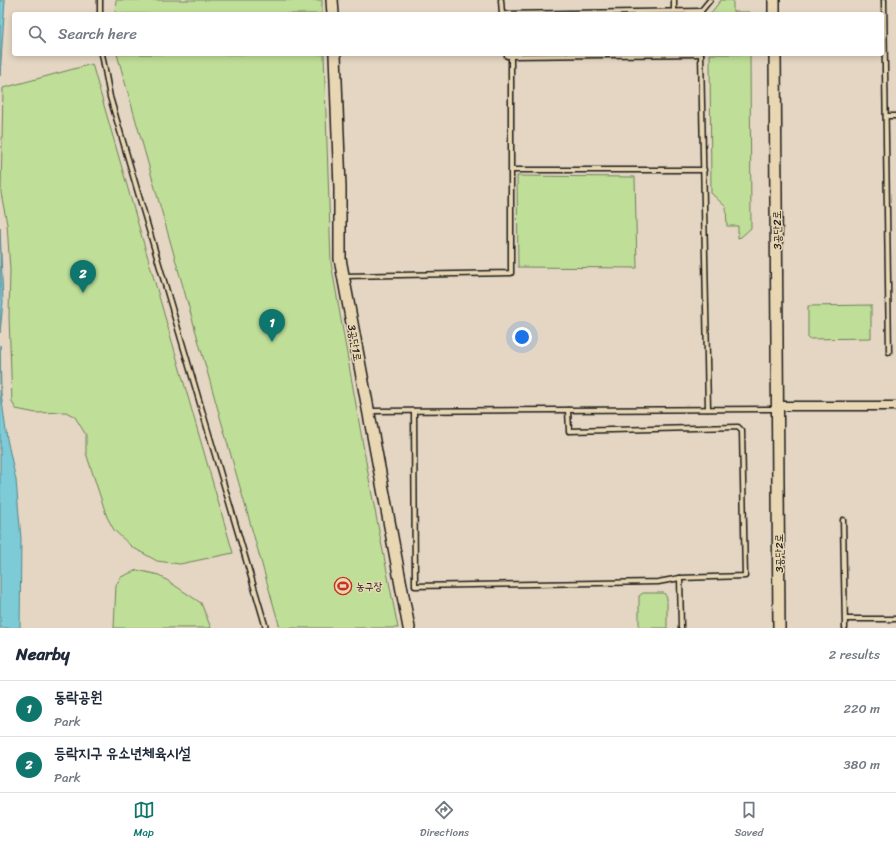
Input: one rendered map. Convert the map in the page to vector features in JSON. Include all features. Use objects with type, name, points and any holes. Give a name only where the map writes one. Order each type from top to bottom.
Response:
[{"type":"street","points":[[332,0],[333,12]]},
{"type":"street","points":[[774,0],[774,12]]},
{"type":"street","name":"3공단1로","points":[[335,56],[340,188],[340,259],[409,628]]},
{"type":"street","name":"3공단2로","points":[[775,56],[779,628]]},
{"type":"street","points":[[778,407],[896,406]]},
{"type":"lane","points":[[100,0],[100,12]]},
{"type":"lane","points":[[501,0],[504,12]]},
{"type":"lane","points":[[674,0],[674,11]]},
{"type":"lane","points":[[618,12],[701,12],[710,0]]},
{"type":"lane","points":[[884,0],[889,352]]},
{"type":"lane","points":[[102,56],[110,97],[127,157],[266,628]]},
{"type":"lane","points":[[343,276],[511,274],[512,170],[509,56]]},
{"type":"lane","points":[[701,56],[708,409]]},
{"type":"lane","points":[[886,116],[896,116]]},
{"type":"lane","points":[[512,170],[704,170]]},
{"type":"lane","points":[[368,411],[708,409],[778,407]]},
{"type":"lane","points":[[414,411],[415,586],[658,582],[680,578],[745,576],[742,431],[738,427],[569,431],[568,410]]},
{"type":"lane","points":[[843,520],[846,628]]},
{"type":"lane","points":[[680,578],[681,628]]},
{"type":"lane","points":[[846,619],[896,619]]},
{"type":"green space","points":[[116,0],[322,0],[322,12],[115,12]]},
{"type":"green space","points":[[721,0],[733,0],[733,12],[712,12]]},
{"type":"green space","points":[[118,56],[324,56],[331,263],[371,490],[398,628],[280,628]]},
{"type":"green space","points":[[710,56],[750,56],[751,228],[741,237],[738,238],[738,226],[727,226],[726,207],[711,193]]},
{"type":"green space","points":[[92,64],[233,553],[180,564],[157,561],[132,547],[114,530],[107,517],[86,453],[86,435],[75,417],[66,412],[36,413],[16,409],[12,402],[9,316],[10,270],[7,224],[1,193],[3,88]]},
{"type":"green space","points":[[517,176],[635,177],[637,268],[518,267]]},
{"type":"green space","points":[[871,305],[871,338],[808,339],[808,306]]},
{"type":"green space","points":[[137,570],[159,575],[201,603],[211,628],[114,628],[116,585],[121,577]]},
{"type":"green space","points":[[643,593],[664,593],[667,598],[667,628],[639,628],[639,596]]},
{"type":"water","points":[[0,0],[5,0],[0,76]]},
{"type":"water","points":[[0,228],[3,302],[0,333]]},
{"type":"water","points":[[0,345],[1,393],[7,439],[16,480],[21,539],[20,628],[0,628]]},
{"type":"place","name":"등락지구 유소년체육시설","points":[[83,293]]},
{"type":"place","name":"동락공원","points":[[272,342]]},
{"type":"place","name":"농구장","points":[[343,586]]}]
